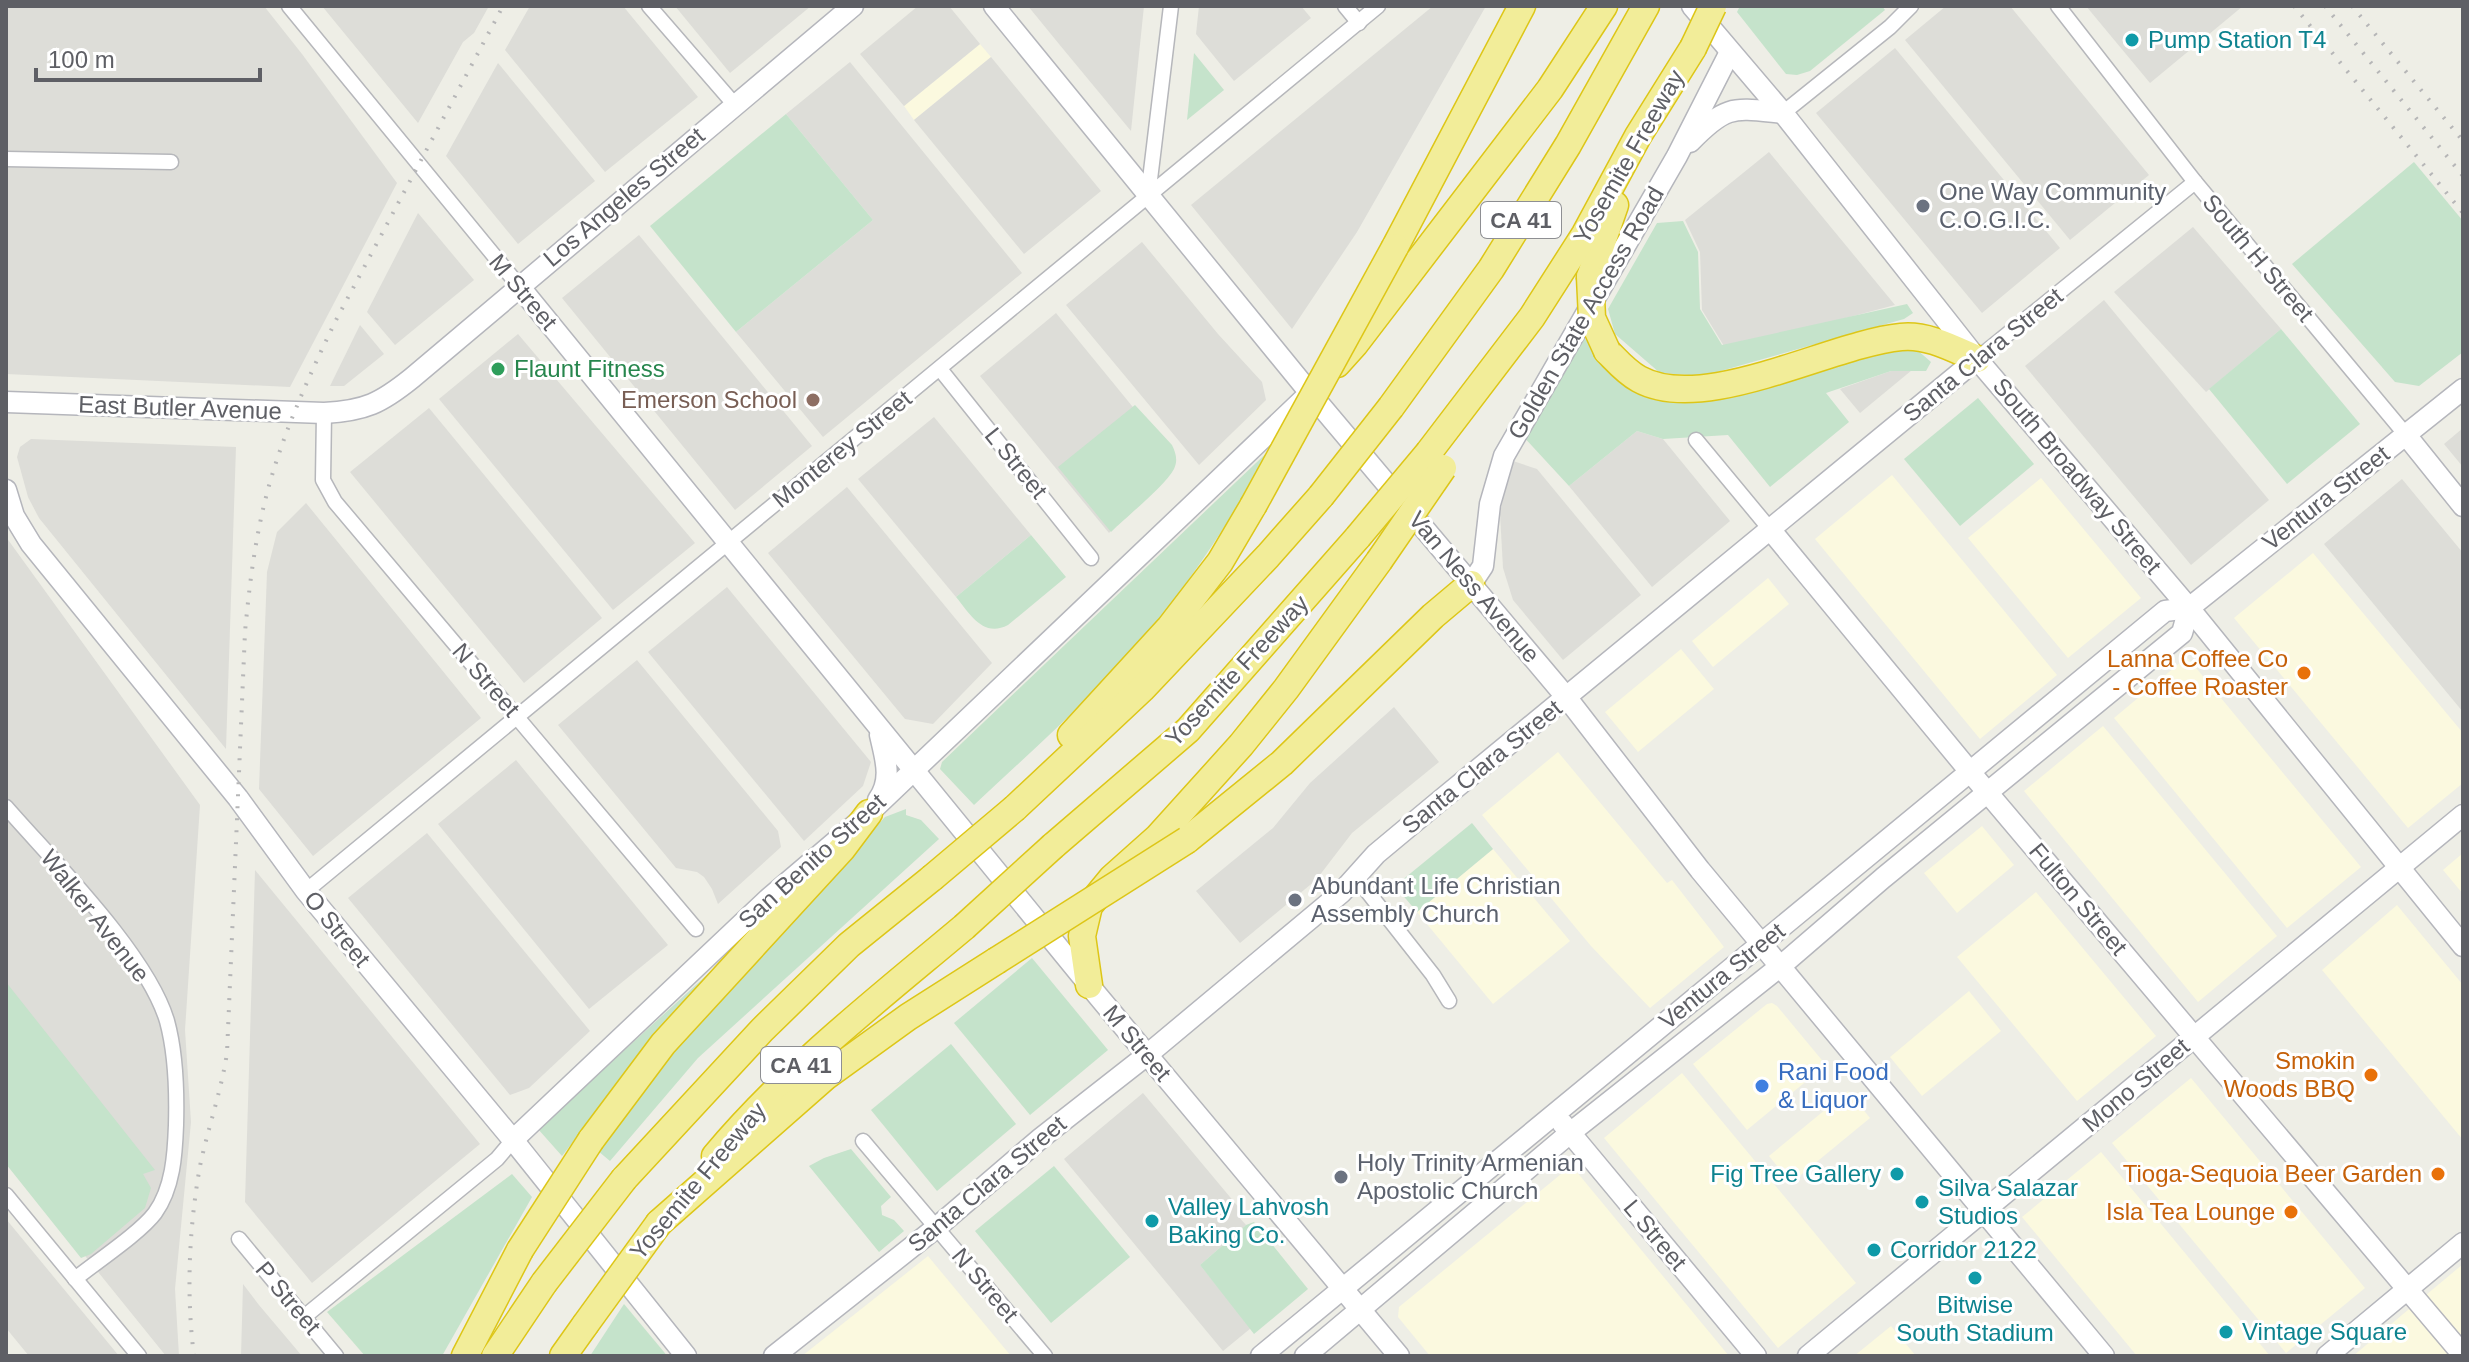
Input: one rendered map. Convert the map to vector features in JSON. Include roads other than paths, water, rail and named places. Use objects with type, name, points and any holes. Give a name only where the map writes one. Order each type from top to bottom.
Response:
[{"type":"highway","points":[[1015,808],[1074,730],[1170,627],[1220,562],[1395,247],[1522,6]]},
{"type":"highway","points":[[1310,393],[1355,344],[1550,89],[1604,6]]},
{"type":"highway","name":"Yosemite Freeway","points":[[563,1356],[659,1223],[747,1118],[796,1069],[964,927],[1188,730],[1358,537],[1436,460],[1489,393],[1532,317],[1585,234],[1638,136],[1693,48],[1713,6]]},
{"type":"highway","name":"CA 41","points":[[495,1356],[544,1283],[624,1179],[762,1030],[849,945],[1015,808],[1142,689],[1321,496],[1391,407],[1491,269],[1568,145],[1641,14]]},
{"type":"highway","points":[[1638,136],[1590,277],[1592,318],[1607,351],[1626,371],[1640,380],[1670,390],[1684,390],[1716,386],[1902,337],[1940,343],[1977,359]]},
{"type":"highway","points":[[1089,985],[1082,936],[1085,916],[1097,895],[1158,837],[1241,745],[1286,689],[1379,561],[1436,460]]},
{"type":"highway","points":[[659,1223],[825,1077],[908,1017],[1187,840],[1261,781],[1433,616],[1471,584]]},
{"type":"highway","points":[[465,1356],[520,1250],[591,1140],[663,1044],[842,849],[869,813]]},
{"type":"street","name":"M Street","points":[[289,6],[1089,985],[1399,1356]]},
{"type":"street","points":[[649,6],[734,104]]},
{"type":"street","name":"Los Angeles Street","points":[[355,411],[386,399],[853,6]]},
{"type":"street","name":"Van Ness Avenue","points":[[994,6],[1310,393],[1567,698],[1700,870],[2104,1356]]},
{"type":"street","points":[[1148,196],[1171,6]]},
{"type":"street","points":[[1345,6],[1359,23]]},
{"type":"street","name":"Monterey Street","points":[[306,891],[1378,6]]},
{"type":"street","name":"South Broadway Street","points":[[1692,6],[1783,113],[1977,359],[2189,608],[2463,946]]},
{"type":"street","points":[[1677,156],[1720,113],[1747,109],[1783,113],[1890,27],[1911,6]]},
{"type":"street","name":"South H Street","points":[[2058,6],[2195,182],[2463,506]]},
{"type":"street","name":"Golden State Access Road","points":[[1471,584],[1483,566],[1490,504],[1504,456],[1677,156],[1730,52]]},
{"type":"street","points":[[6,159],[171,162]]},
{"type":"street","name":"Santa Clara Street","points":[[774,1356],[1147,1055],[1341,893],[1376,854],[1769,528],[2195,182]]},
{"type":"street","name":"L Street","points":[[940,369],[1091,558]]},
{"type":"street","name":"Ventura Street","points":[[1261,1356],[2165,611],[2189,608],[2463,389]]},
{"type":"street","name":"San Benito Street","points":[[304,1317],[497,1159],[513,1140],[768,899],[869,813],[1310,393]]},
{"type":"street","name":"East Butler Avenue","points":[[6,402],[324,413],[355,411]]},
{"type":"street","name":"N Street","points":[[324,413],[321,463],[328,491],[350,521],[696,929]]},
{"type":"street","name":"Fulton Street","points":[[1696,440],[1971,773],[2463,1355]]},
{"type":"street","name":"O Street","points":[[6,490],[14,516],[31,544],[238,798],[306,891],[513,1140],[686,1356]]},
{"type":"street","name":"Ventura Street","points":[[1305,1356],[1570,1133],[1782,965],[1883,878],[2182,633],[2189,608]]},
{"type":"street","name":"M Street","points":[[869,813],[887,783],[886,754],[879,727]]},
{"type":"street","name":"Walker Avenue","points":[[6,807],[110,928],[144,975],[166,1020],[173,1055],[176,1129],[165,1195],[150,1218],[75,1279]]},
{"type":"street","name":"Mono Street","points":[[1808,1356],[2463,815]]},
{"type":"street","points":[[1356,877],[1433,975],[1449,1001]]},
{"type":"street","name":"L Street","points":[[1554,1114],[1756,1356]]},
{"type":"street","name":"N Street","points":[[863,1141],[1045,1356]]},
{"type":"street","points":[[6,1195],[139,1356]]},
{"type":"street","name":"P Street","points":[[239,1239],[336,1356]]},
{"type":"street","points":[[2327,1356],[2463,1243]]},
{"type":"railway","points":[[194,1356],[189,1285],[191,1237],[200,1166],[227,1053],[245,632],[252,568],[264,505],[277,458],[335,322],[503,6]]},
{"type":"railway","points":[[2294,6],[2463,213]]},
{"type":"railway","points":[[2325,6],[2463,176]]},
{"type":"railway","points":[[2352,6],[2463,141]]},
{"type":"place","name":"Pump Station T4","points":[[2132,40]]},
{"type":"place","name":"One Way Community C.O.G.I.C.","points":[[1923,206]]},
{"type":"place","name":"Flaunt Fitness","points":[[498,369]]},
{"type":"place","name":"Emerson School","points":[[813,400]]},
{"type":"place","name":"Lanna Coffee Co - Coffee Roaster","points":[[2304,673]]},
{"type":"place","name":"Abundant Life Christian Assembly Church","points":[[1295,900]]},
{"type":"place","name":"Smokin Woods BBQ","points":[[2371,1075]]},
{"type":"place","name":"Rani Food & Liquor","points":[[1762,1086]]},
{"type":"place","name":"Fig Tree Gallery","points":[[1897,1174]]},
{"type":"place","name":"Tioga-Sequoia Beer Garden","points":[[2438,1174]]},
{"type":"place","name":"Holy Trinity Armenian Apostolic Church","points":[[1341,1177]]},
{"type":"place","name":"Silva Salazar Studios","points":[[1922,1202]]},
{"type":"place","name":"Isla Tea Lounge","points":[[2291,1212]]},
{"type":"place","name":"Valley Lahvosh Baking Co.","points":[[1152,1221]]},
{"type":"place","name":"Corridor 2122","points":[[1874,1250]]},
{"type":"place","name":"Bitwise South Stadium","points":[[1975,1278]]},
{"type":"place","name":"Vintage Square","points":[[2226,1332]]}]
